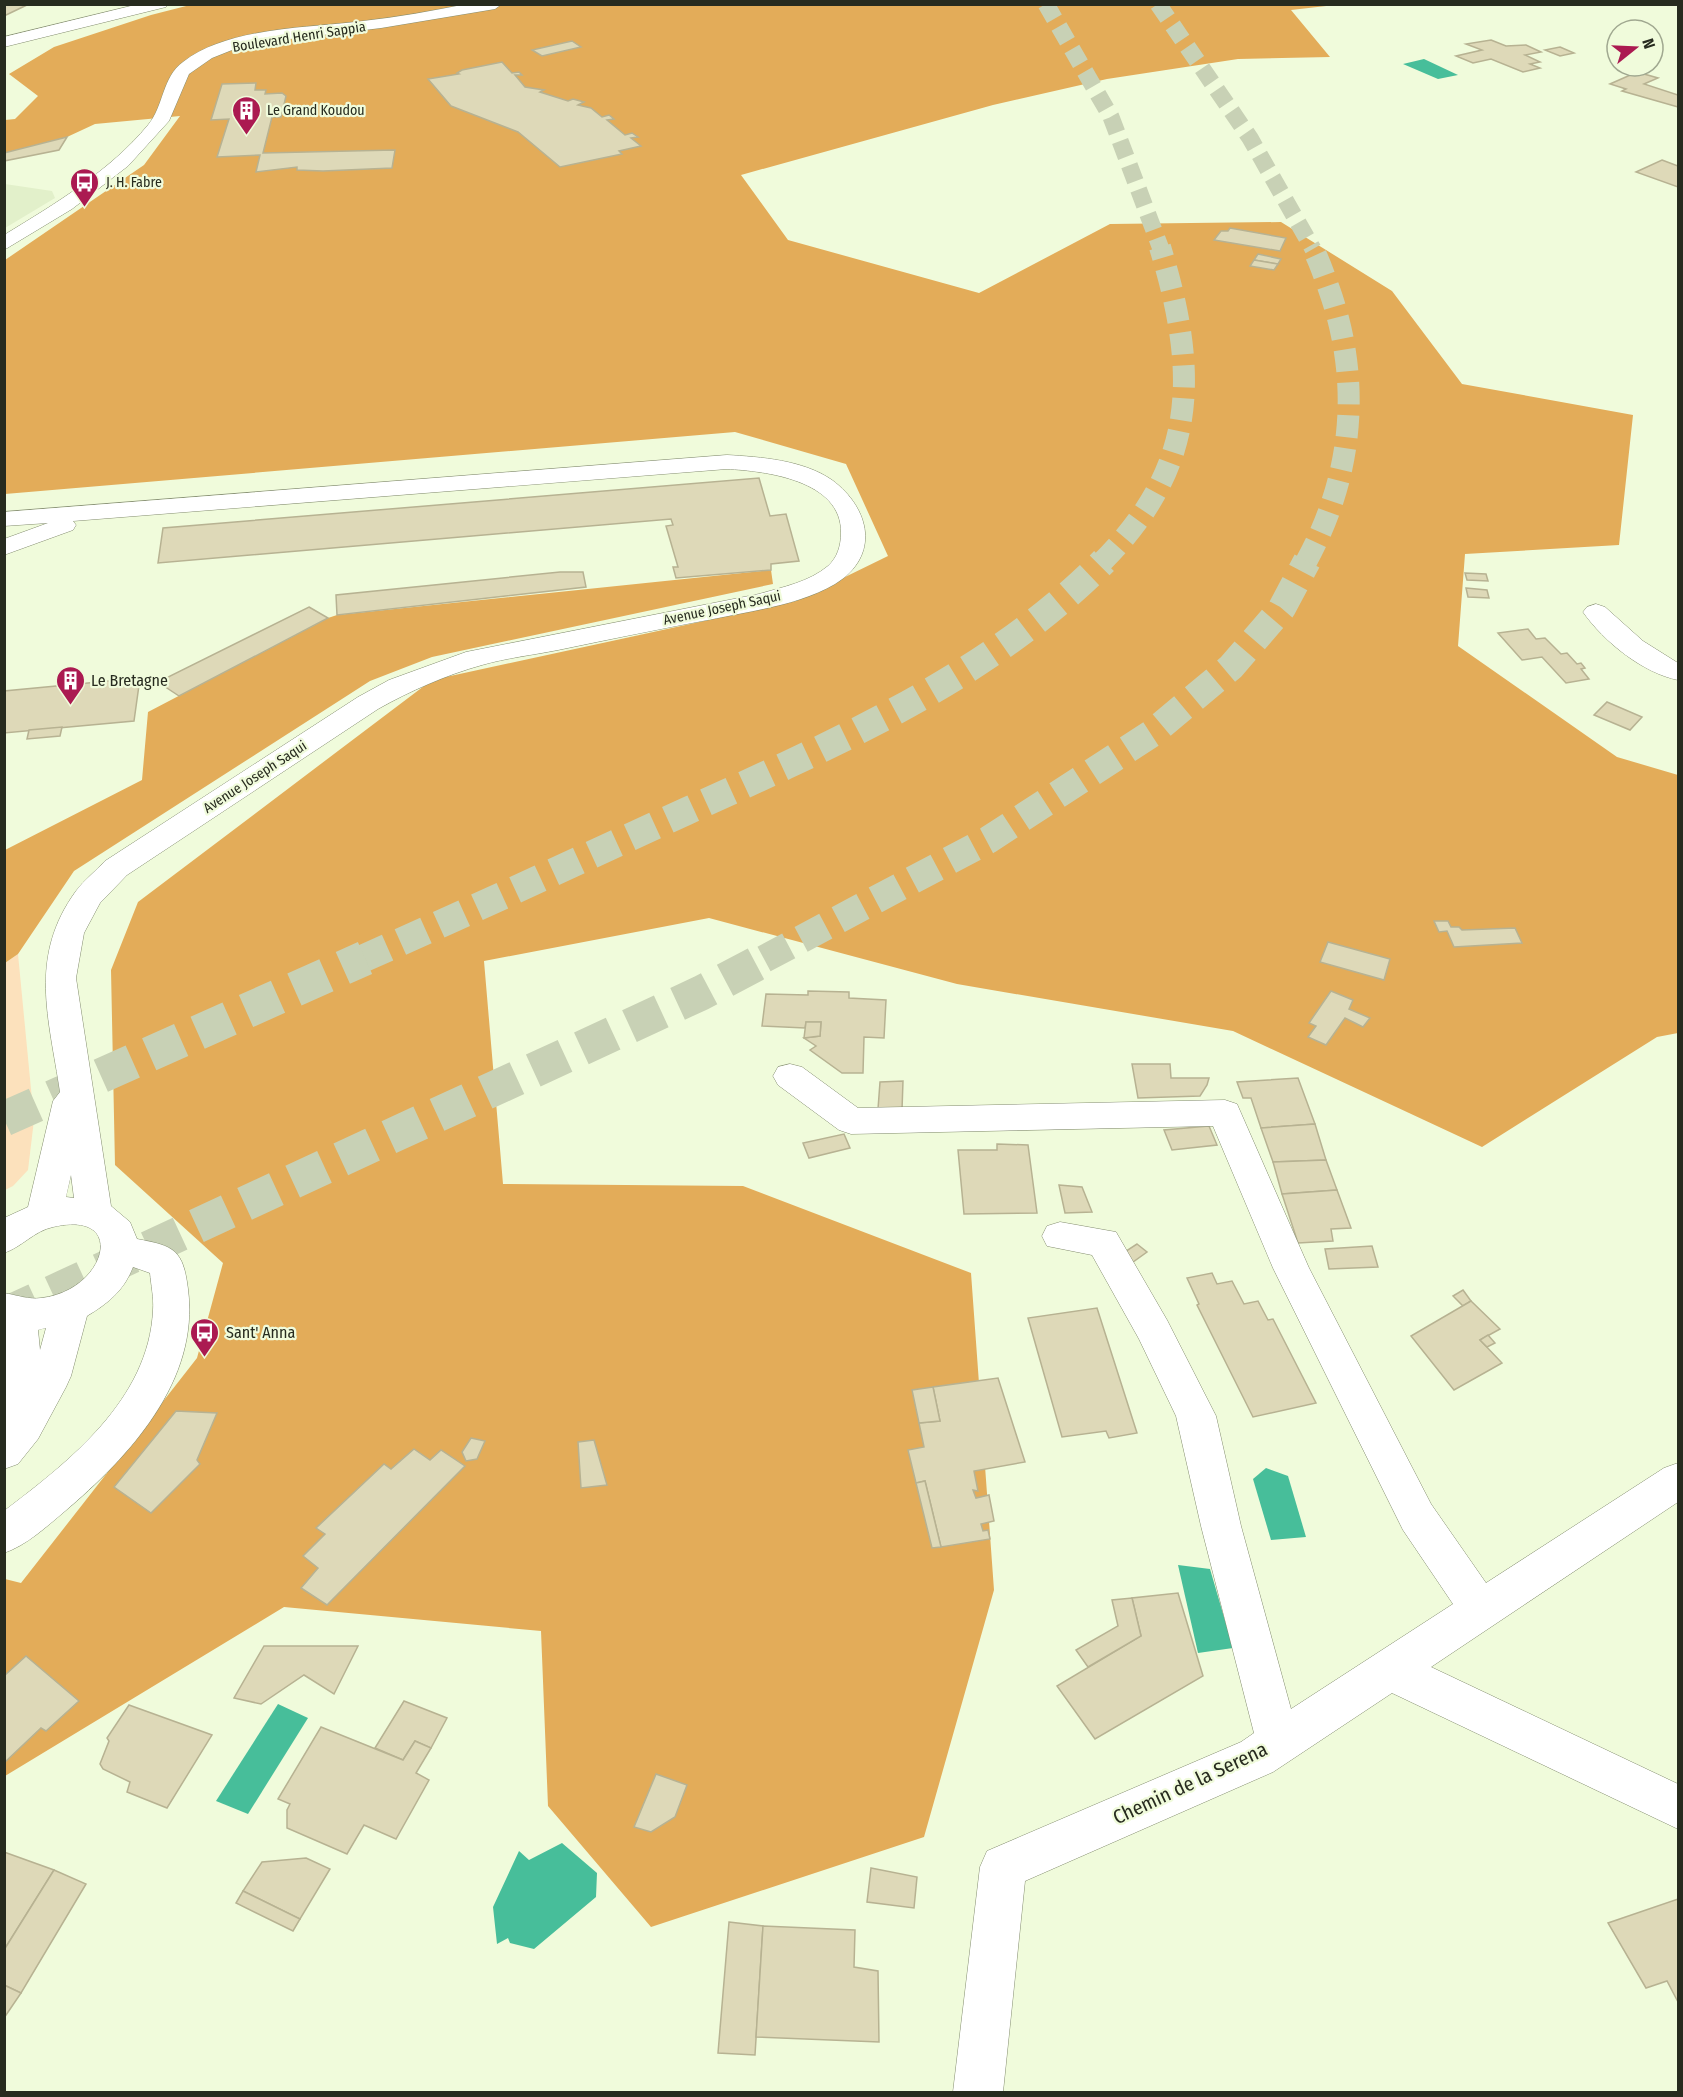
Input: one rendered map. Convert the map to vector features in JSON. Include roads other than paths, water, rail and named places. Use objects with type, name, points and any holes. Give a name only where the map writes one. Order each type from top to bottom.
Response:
[{"type":"street","points":[[5,42],[160,4]]},
{"type":"street","name":"Boulevard Henri Sappia","points":[[4,244],[69,204],[112,170],[157,125],[178,78],[187,66],[201,57],[259,41],[495,4]]},
{"type":"street","points":[[5,42],[14,31],[46,15]]},
{"type":"street","name":"Avenue Joseph Saqui","points":[[94,1214],[60,978],[68,933],[88,897],[116,868],[368,703],[399,686],[475,658],[764,601],[796,591],[822,580],[844,564],[854,532],[850,513],[837,494],[818,482],[786,469],[727,462],[115,510]]},
{"type":"street","points":[[4,519],[115,510]]},
{"type":"street","points":[[4,548],[83,518],[115,510]]},
{"type":"street","points":[[1596,612],[1628,643],[1658,664],[1678,672]]},
{"type":"street","points":[[790,1076],[851,1121],[1225,1113],[1291,1268],[1417,1517],[1480,1609]]},
{"type":"street","name":"Avenue Joseph Saqui","points":[[44,1215],[74,1082]]},
{"type":"street","points":[[4,1239],[22,1225],[44,1215],[62,1211],[94,1214],[110,1222],[119,1235],[122,1251],[118,1267],[106,1284],[90,1298],[70,1308],[34,1315],[11,1310],[23,1377],[13,1426],[4,1444]]},
{"type":"street","points":[[1060,1236],[1103,1242],[1154,1331],[1196,1416],[1221,1526],[1278,1742]]},
{"type":"street","points":[[4,1535],[61,1492],[100,1457],[133,1418],[168,1346],[172,1305],[167,1265],[151,1256],[122,1251]]},
{"type":"street","points":[[4,1452],[24,1427],[52,1376],[70,1308]]},
{"type":"street","name":"Chemin de la Serena","points":[[978,2092],[1003,1867],[1257,1756],[1678,1480]]},
{"type":"street","points":[[1389,1669],[1678,1807]]},
{"type":"tunnel","points":[[1046,4],[1111,117],[1161,249]]},
{"type":"tunnel","points":[[1158,4],[1250,138],[1313,248]]},
{"type":"tunnel","points":[[1102,562],[1134,526],[1157,489],[1173,453],[1182,415],[1184,376],[1181,335],[1160,247]]},
{"type":"tunnel","points":[[1306,562],[1322,529],[1343,462],[1348,428],[1349,394],[1346,359],[1339,324],[1325,278],[1313,248]]},
{"type":"tunnel","points":[[362,959],[798,760],[908,704],[960,674],[1011,640],[1059,603],[1104,561]]},
{"type":"tunnel","points":[[764,959],[988,840],[1151,734],[1231,667],[1282,608],[1307,561]]},
{"type":"tunnel","points":[[4,1119],[365,958]]},
{"type":"tunnel","points":[[4,1315],[701,993],[767,958]]},
{"type":"place","name":"Le Grand Koudou","points":[[246,136]]},
{"type":"place","name":"J. H. Fabre","points":[[85,208]]},
{"type":"place","name":"Le Bretagne","points":[[70,706]]},
{"type":"place","name":"Sant' Anna","points":[[205,1358]]}]
